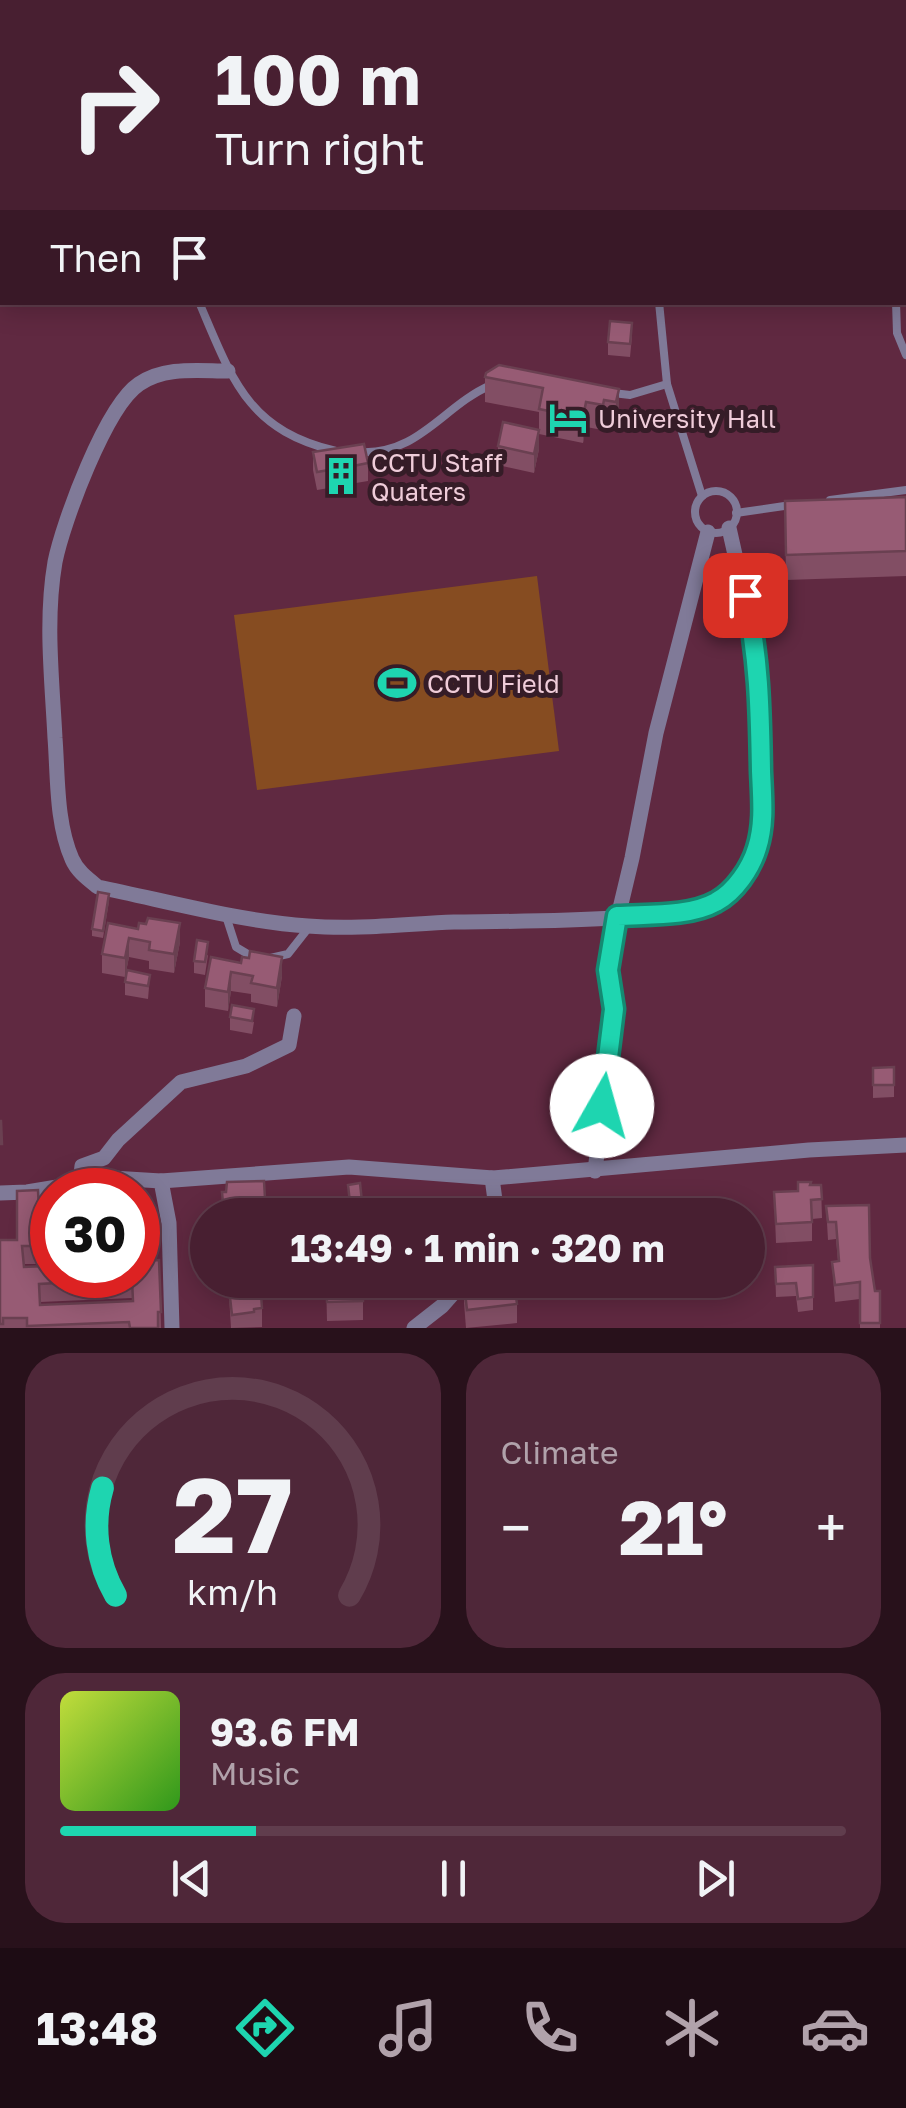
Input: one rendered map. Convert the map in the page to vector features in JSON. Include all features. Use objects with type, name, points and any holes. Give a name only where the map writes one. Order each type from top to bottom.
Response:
[{"type":"street","points":[[228,371],[173,370],[139,383],[116,407],[97,442],[56,557],[49,628],[58,784],[72,860],[83,876],[98,887],[310,926],[617,916],[696,909],[716,902],[732,890],[747,870],[762,822],[758,656],[732,520]]},
{"type":"street","points":[[595,1171],[614,1009],[608,970],[617,916],[652,747],[708,532]]},
{"type":"street","points":[[82,1168],[104,1158],[118,1140],[182,1082],[246,1066],[290,1045],[294,1016]]},
{"type":"street","points":[[172,1328],[168,1223],[161,1181],[350,1167],[492,1178],[906,1144]]},
{"type":"street","points":[[492,1178],[495,1198]]},
{"type":"street","points":[[0,1193],[30,1189]]},
{"type":"street","points":[[414,1328],[449,1298]]},
{"type":"lane","points":[[201,305],[228,371],[254,411],[300,442],[338,451]]},
{"type":"lane","points":[[659,305],[667,384],[702,496],[695,516],[708,532],[723,532],[732,520],[793,505]]},
{"type":"lane","points":[[896,305],[897,333],[906,355]]},
{"type":"lane","points":[[358,452],[378,453],[419,437],[482,389],[501,381]]},
{"type":"lane","points":[[593,390],[630,395],[667,384]]},
{"type":"lane","points":[[812,503],[906,490]]},
{"type":"lane","points":[[702,496],[717,491],[731,498],[732,520]]},
{"type":"lane","points":[[224,912],[236,947],[250,956],[266,959],[288,954],[310,926]]},
{"type":"shaded area","name":"CCTU Field","points":[[537,576],[559,751],[257,790],[234,615]]},
{"type":"building","points":[[610,321],[632,323],[630,344],[608,342]]},
{"type":"building","points":[[499,365],[619,389],[616,402],[586,402],[583,418],[539,409],[543,388],[485,377]]},
{"type":"building","points":[[503,422],[539,430],[534,454],[498,446]]},
{"type":"building","points":[[364,444],[368,463],[348,467],[350,476],[337,478],[335,469],[317,472],[313,452]]},
{"type":"building","points":[[906,497],[906,551],[786,555],[785,501]]},
{"type":"building","points":[[98,892],[109,894],[103,931],[92,929]]},
{"type":"building","points":[[148,918],[180,923],[174,954],[149,950],[150,942],[129,938],[125,958],[102,954],[108,923],[138,929],[139,923],[146,924]]},
{"type":"building","points":[[197,940],[208,942],[205,962],[194,961]]},
{"type":"building","points":[[250,951],[282,957],[277,988],[251,983],[253,976],[231,972],[228,992],[205,988],[211,957],[241,963],[242,957],[249,958]]},
{"type":"building","points":[[127,970],[150,975],[148,986],[125,982]]},
{"type":"building","points":[[232,1005],[254,1009],[252,1021],[230,1017]]},
{"type":"building","points":[[894,1067],[894,1085],[873,1085],[873,1068]]},
{"type":"building","points":[[264,1181],[265,1198],[223,1198],[227,1182]]},
{"type":"building","points":[[798,1182],[821,1185],[822,1199],[811,1200],[812,1222],[776,1224],[774,1192],[798,1191]]},
{"type":"building","points":[[360,1183],[362,1198],[349,1198],[348,1185]]},
{"type":"building","points":[[30,1190],[30,1246],[22,1246],[24,1267],[30,1267],[30,1298],[40,1298],[40,1305],[133,1301],[160,1298],[160,1286],[161,1312],[158,1328],[130,1328],[129,1322],[27,1326],[27,1318],[3,1318],[0,1324],[0,1240],[17,1240],[17,1191]]},
{"type":"building","points":[[869,1205],[870,1258],[875,1291],[880,1291],[880,1323],[860,1323],[860,1282],[835,1285],[832,1262],[839,1261],[836,1222],[828,1222],[826,1206]]},
{"type":"building","points":[[813,1265],[813,1297],[798,1299],[796,1283],[776,1284],[775,1267]]},
{"type":"building","points":[[230,1298],[261,1298],[262,1308],[232,1315]]},
{"type":"building","points":[[327,1298],[363,1298],[363,1301],[327,1302]]},
{"type":"building","points":[[466,1298],[516,1298],[517,1304],[467,1310]]},
{"type":"place","name":"University Hall","points":[[568,418]]},
{"type":"place","name":"CCTU Staff Quaters","points":[[341,476]]},
{"type":"place","name":"CCTU Field","points":[[397,683]]},
{"type":"route","points":[[602,1106],[614,1009],[608,970],[617,916],[696,909],[716,902],[732,890],[757,848],[762,822],[760,690],[758,656],[745,595]]}]
